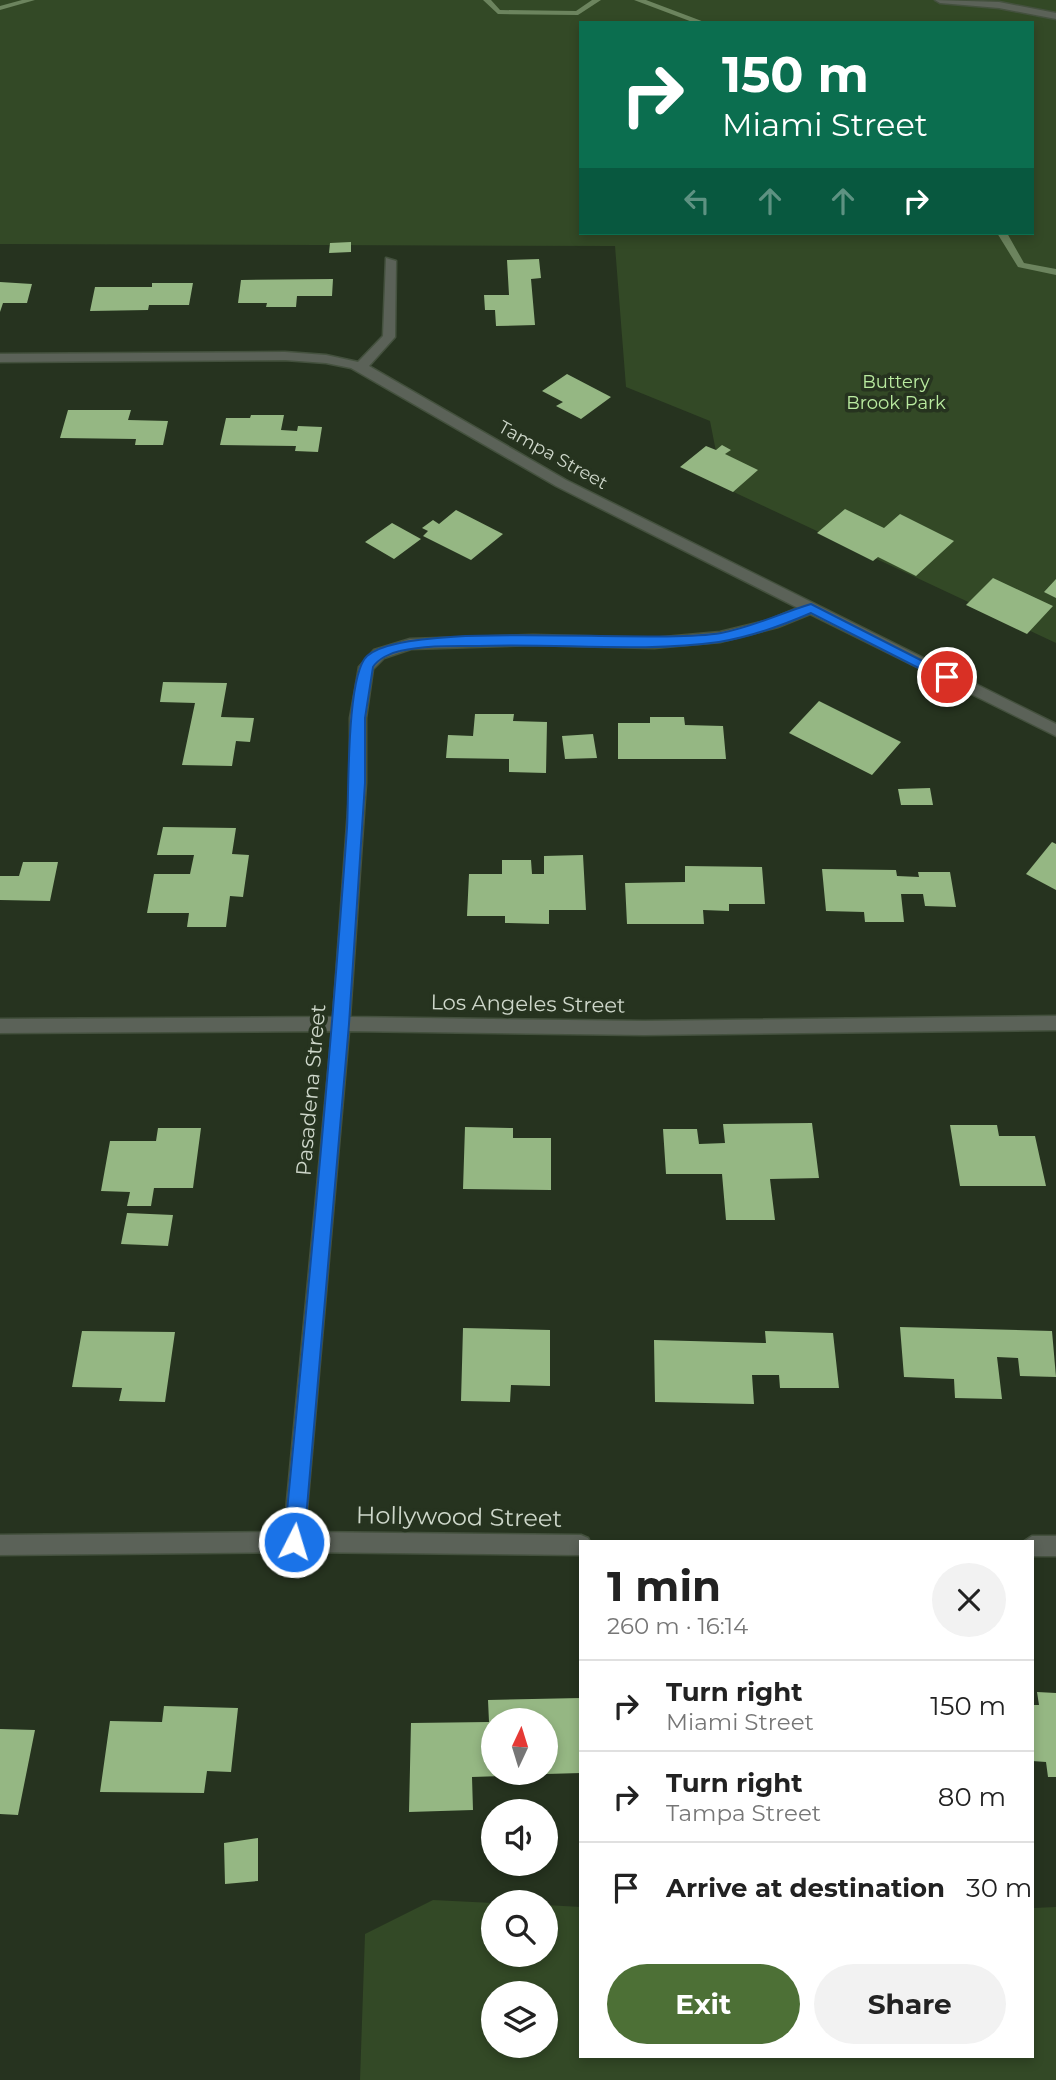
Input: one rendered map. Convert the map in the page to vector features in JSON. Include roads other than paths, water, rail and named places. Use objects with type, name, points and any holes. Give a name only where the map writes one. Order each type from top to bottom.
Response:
[{"type":"street","points":[[940,0],[999,5],[1056,16]]},
{"type":"street","points":[[361,367],[389,337],[390,261]]},
{"type":"street","name":"Tampa Street","points":[[0,358],[285,356],[332,359],[361,367],[561,483],[1056,731]]},
{"type":"street","name":"Pasadena Street","points":[[294,1542],[341,1024],[358,783],[358,718],[366,667],[384,651],[410,644],[473,640],[654,643],[720,637],[773,624],[811,608]]},
{"type":"street","name":"Los Angeles Street","points":[[0,1026],[341,1024],[657,1028],[1056,1023]]},
{"type":"street","name":"Hollywood Street","points":[[0,1545],[294,1542],[579,1545]]},
{"type":"street","points":[[1034,1546],[1056,1546]]},
{"type":"waterway","points":[[0,8],[31,0]]},
{"type":"waterway","points":[[487,0],[498,12],[578,13],[597,0]]},
{"type":"waterway","points":[[638,0],[697,21]]},
{"type":"waterway","points":[[1003,235],[1021,265],[1056,272]]},
{"type":"park label","name":"Buttery Brook Park","points":[[896,392]]}]
